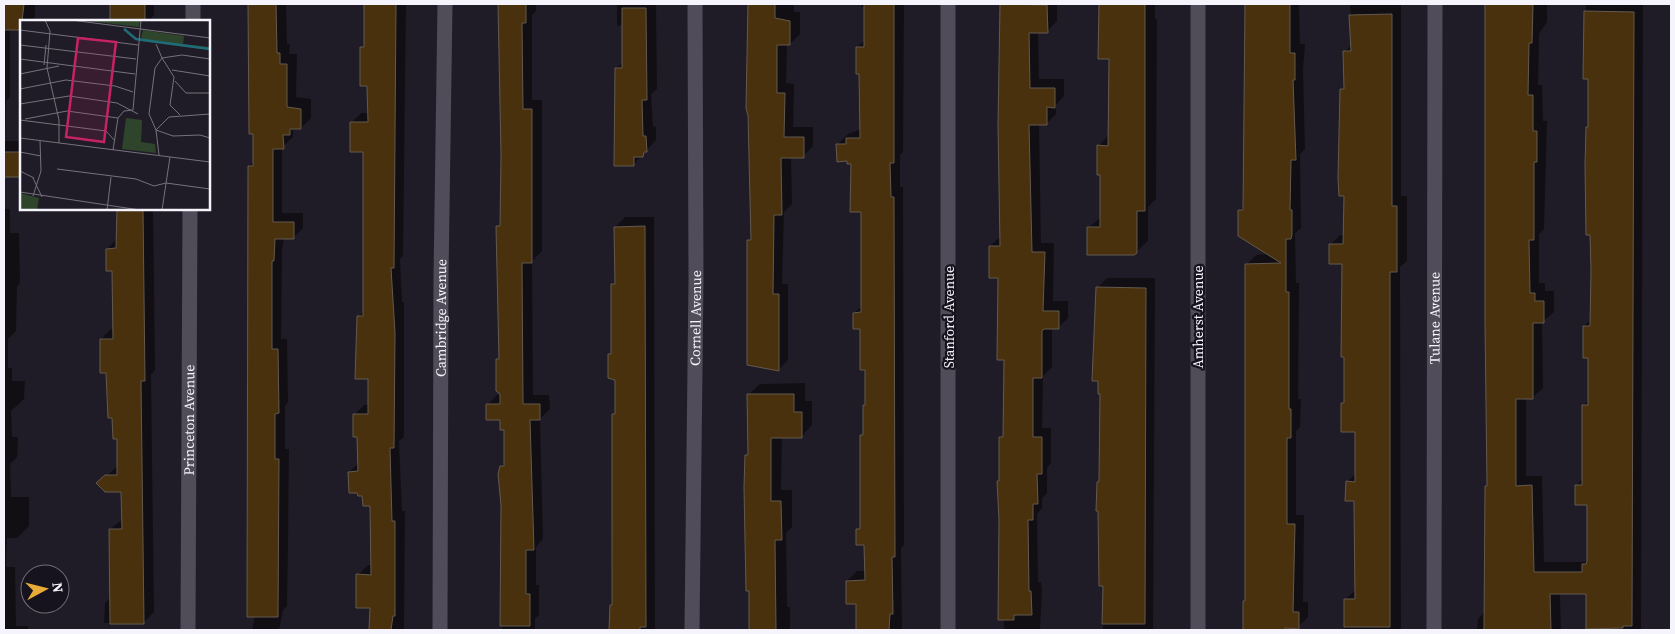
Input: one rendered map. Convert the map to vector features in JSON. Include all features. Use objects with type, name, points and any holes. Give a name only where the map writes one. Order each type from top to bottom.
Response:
[{"type":"street","points":[[193,4],[193,20]]},
{"type":"street","name":"Cambridge Avenue","points":[[440,630],[441,278],[446,4]]},
{"type":"street","name":"Cornell Avenue","points":[[692,630],[696,279],[695,4]]},
{"type":"street","name":"Stanford Avenue","points":[[948,4],[948,630]]},
{"type":"street","name":"Amherst Avenue","points":[[1198,4],[1198,630]]},
{"type":"street","name":"Tulane Avenue","points":[[1434,630],[1435,4]]},
{"type":"street","name":"Princeton Avenue","points":[[188,630],[190,210]]},
{"type":"building","points":[[4,4],[24,4],[22,20],[20,20],[20,30],[4,30]]},
{"type":"building","points":[[110,4],[145,4],[145,20],[110,20]]},
{"type":"building","points":[[248,4],[276,4],[277,53],[280,53],[280,64],[287,64],[287,107],[301,109],[301,129],[290,129],[290,135],[283,135],[284,149],[273,149],[273,222],[294,222],[294,239],[275,239],[274,261],[272,261],[272,349],[278,349],[279,413],[275,414],[275,459],[279,459],[278,617],[247,617],[248,166],[253,166],[253,134],[249,134]]},
{"type":"building","points":[[364,4],[396,4],[394,268],[391,268],[395,333],[394,448],[390,448],[392,521],[395,521],[395,616],[393,616],[391,630],[369,630],[370,608],[356,608],[356,574],[371,575],[370,506],[363,506],[362,496],[358,496],[357,493],[349,493],[348,472],[358,471],[357,437],[353,437],[353,414],[368,414],[368,379],[355,379],[357,316],[363,316],[363,152],[350,152],[350,122],[368,122],[367,86],[360,86],[360,47],[364,47]]},
{"type":"building","points":[[498,4],[526,4],[526,23],[522,23],[523,109],[532,109],[532,263],[522,263],[523,404],[540,404],[540,420],[530,420],[534,550],[526,550],[526,594],[530,594],[530,626],[500,626],[501,505],[498,474],[500,466],[504,466],[504,430],[500,430],[500,420],[486,420],[486,404],[500,404],[500,394],[496,391],[496,359],[499,359],[496,226],[500,226],[501,155]]},
{"type":"building","points":[[748,4],[775,4],[775,18],[790,21],[790,45],[777,45],[777,93],[785,93],[784,137],[804,137],[804,158],[781,158],[782,215],[774,215],[773,294],[779,294],[779,371],[747,365],[747,240],[751,240],[748,116],[746,108]]},
{"type":"building","points":[[864,4],[894,4],[894,163],[890,163],[891,197],[894,197],[895,557],[892,557],[893,614],[890,614],[889,630],[856,630],[856,604],[846,604],[846,581],[865,580],[864,545],[856,545],[856,529],[860,529],[860,435],[863,435],[865,370],[860,370],[860,329],[853,329],[853,313],[861,312],[861,212],[850,212],[851,164],[847,164],[847,161],[837,162],[836,144],[846,144],[846,138],[860,138],[859,74],[856,74],[856,47],[864,47]]},
{"type":"building","points":[[1000,4],[1047,5],[1048,33],[1029,33],[1030,88],[1055,88],[1055,108],[1047,107],[1047,125],[1029,125],[1032,252],[1045,252],[1043,311],[1059,311],[1059,329],[1044,329],[1042,331],[1042,378],[1033,378],[1033,437],[1042,437],[1042,474],[1037,474],[1038,504],[1033,504],[1033,520],[1028,520],[1029,591],[1031,591],[1032,615],[1014,615],[1014,620],[998,620],[999,520],[997,481],[999,481],[999,437],[1003,437],[1004,360],[997,360],[998,278],[989,278],[989,246],[1000,246],[998,125]]},
{"type":"building","points":[[1099,4],[1145,4],[1145,211],[1137,211],[1137,253],[1134,255],[1087,255],[1087,227],[1100,227],[1100,175],[1097,175],[1097,145],[1108,146],[1109,59],[1098,59]]},
{"type":"building","points":[[1245,4],[1290,4],[1290,53],[1295,53],[1295,80],[1293,80],[1296,160],[1291,160],[1290,210],[1292,210],[1292,235],[1291,239],[1286,239],[1286,292],[1289,292],[1289,409],[1291,409],[1291,438],[1287,438],[1287,524],[1295,524],[1293,612],[1299,612],[1299,629],[1243,630],[1243,601],[1245,601],[1245,264],[1281,263],[1238,236],[1238,210],[1243,210]]},
{"type":"building","points":[[1485,4],[1533,4],[1532,43],[1529,43],[1528,95],[1533,95],[1533,131],[1537,131],[1537,162],[1534,162],[1534,240],[1529,240],[1530,293],[1535,293],[1535,301],[1544,301],[1544,323],[1533,323],[1533,399],[1516,399],[1516,486],[1532,485],[1534,572],[1582,572],[1582,564],[1586,564],[1587,561],[1587,505],[1575,505],[1575,485],[1582,485],[1582,405],[1588,405],[1588,358],[1583,358],[1583,326],[1590,326],[1590,235],[1586,235],[1585,166],[1586,127],[1588,127],[1588,79],[1583,79],[1584,11],[1634,12],[1632,626],[1586,629],[1586,594],[1550,594],[1551,630],[1484,630],[1485,486],[1487,486]]},
{"type":"building","points":[[622,8],[646,8],[647,100],[642,100],[643,136],[646,136],[647,152],[644,152],[643,157],[634,157],[634,166],[614,166],[615,68],[622,68]]},
{"type":"building","points":[[1392,14],[1392,206],[1397,206],[1397,272],[1390,272],[1390,627],[1344,627],[1344,599],[1355,599],[1354,501],[1345,501],[1346,481],[1355,482],[1355,432],[1341,432],[1341,403],[1344,403],[1344,357],[1341,357],[1342,264],[1329,264],[1329,244],[1343,244],[1344,196],[1339,196],[1338,178],[1340,89],[1344,89],[1343,51],[1351,51],[1349,15]]},
{"type":"building","points":[[4,152],[20,152],[20,177],[4,177]]},
{"type":"building","points":[[117,210],[143,210],[145,381],[141,381],[144,624],[110,624],[109,529],[122,529],[121,492],[105,492],[96,483],[105,475],[117,475],[117,439],[113,439],[112,418],[108,418],[106,373],[100,373],[100,339],[113,339],[112,271],[106,271],[106,249],[116,248]]},
{"type":"building","points":[[645,226],[646,627],[640,627],[640,630],[609,630],[610,605],[612,605],[612,414],[615,414],[615,380],[608,378],[608,354],[611,354],[611,284],[615,284],[614,227]]},
{"type":"building","points":[[1096,287],[1146,288],[1145,624],[1102,624],[1103,586],[1099,586],[1098,511],[1096,511],[1097,482],[1099,481],[1100,394],[1098,394],[1098,381],[1092,381]]},
{"type":"building","points":[[747,394],[794,394],[794,412],[802,412],[802,438],[771,438],[771,501],[781,501],[782,540],[775,540],[776,630],[749,630],[749,591],[746,591],[744,487],[745,455],[748,455]]}]
